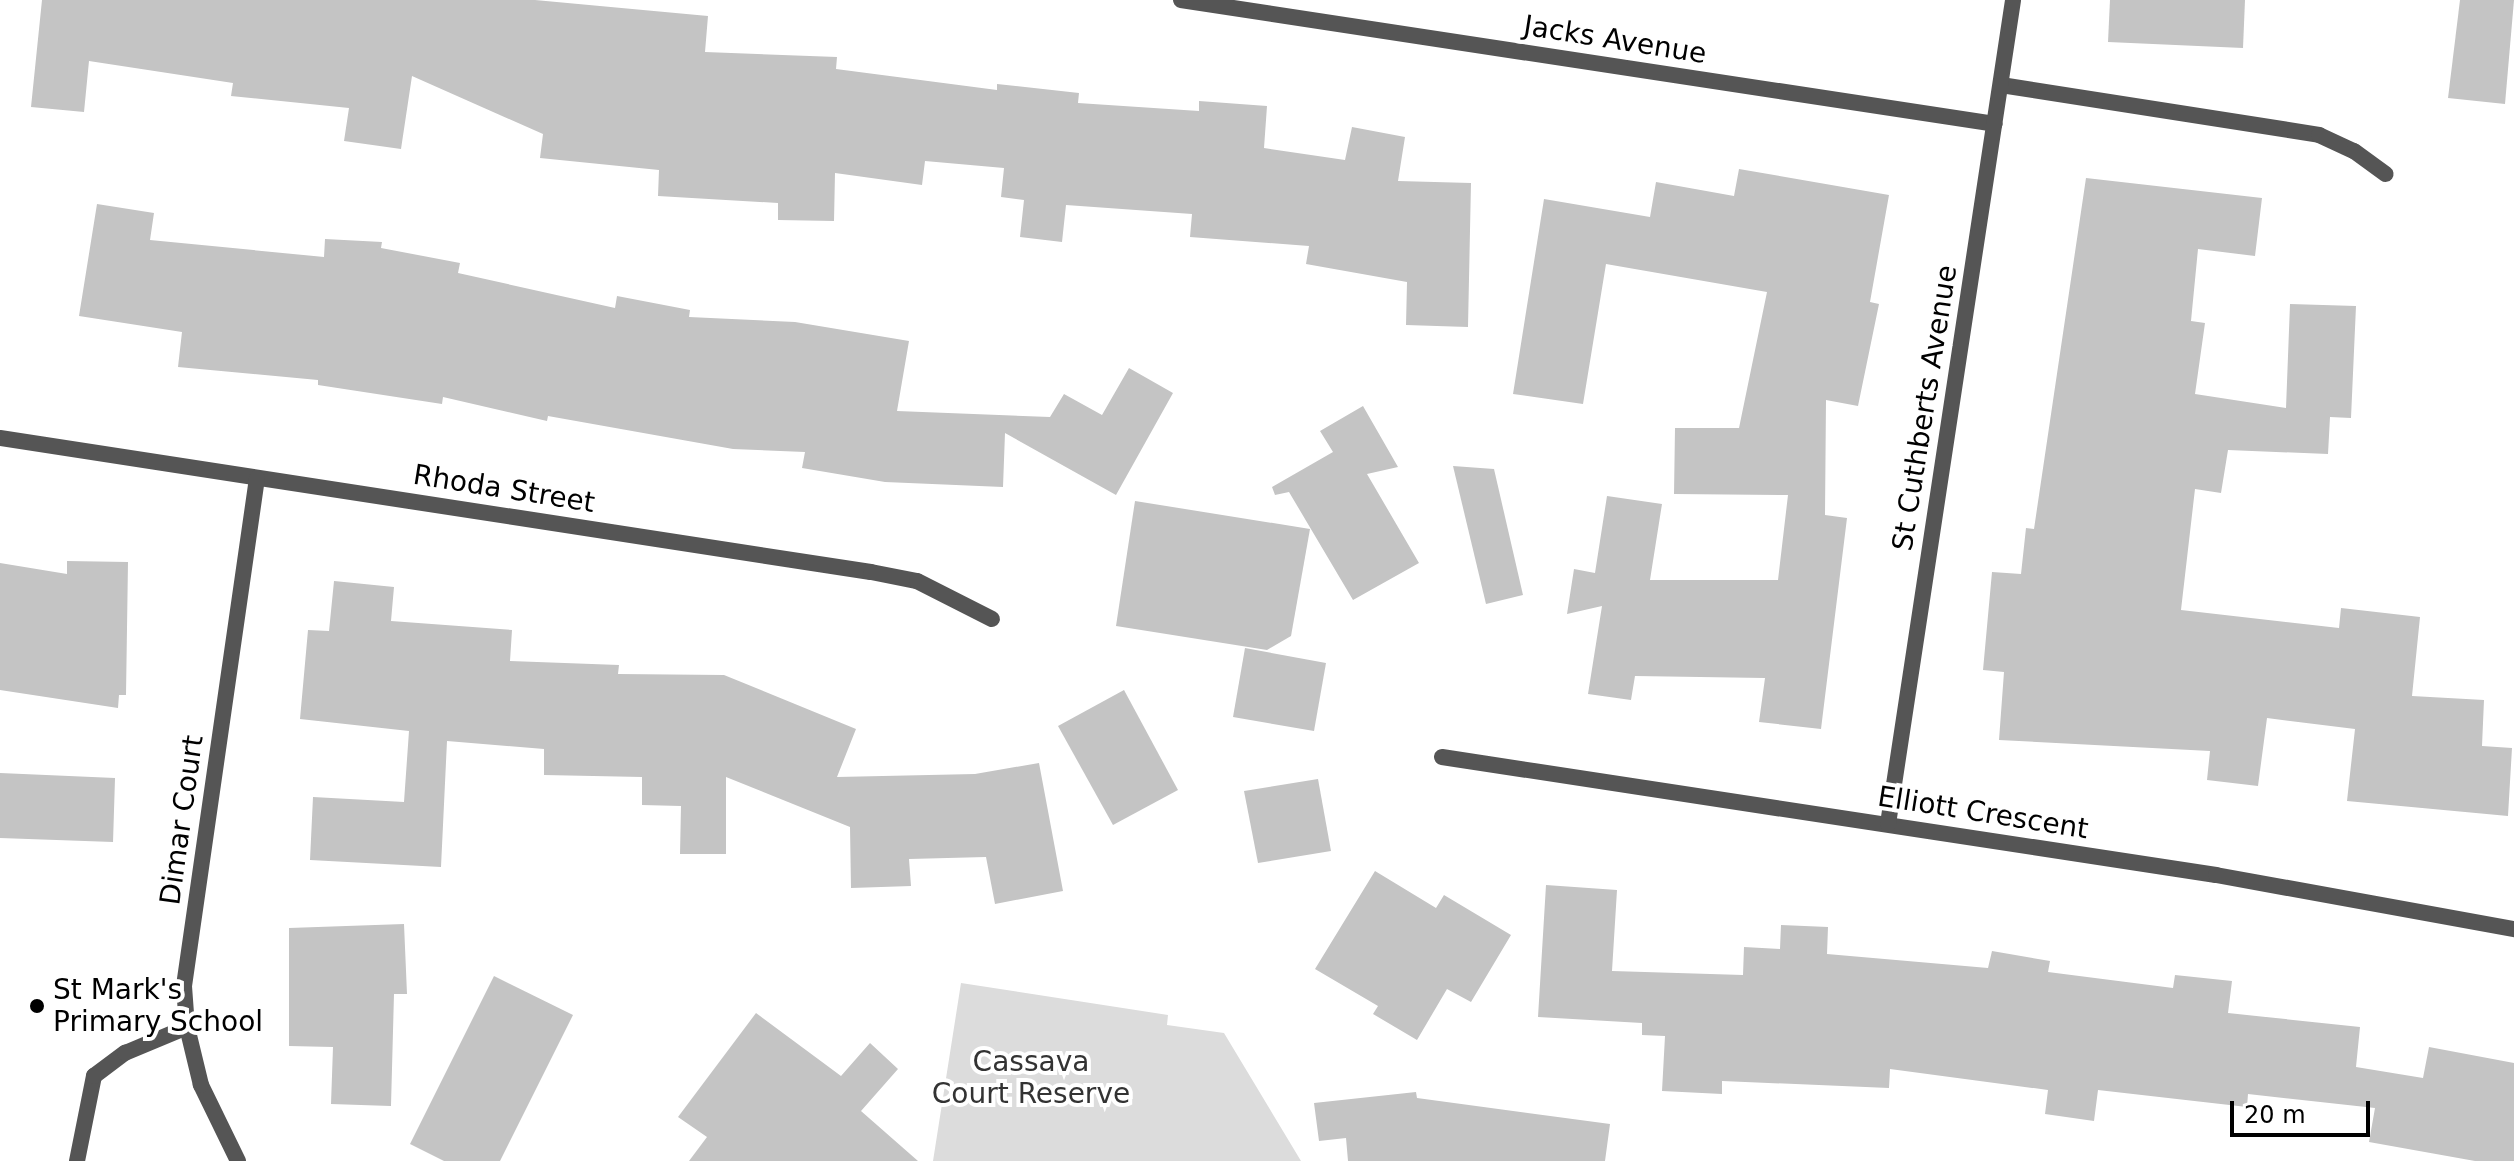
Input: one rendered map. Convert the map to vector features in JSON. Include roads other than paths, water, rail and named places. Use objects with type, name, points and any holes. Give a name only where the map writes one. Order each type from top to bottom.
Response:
[{"type":"street","name":"Jacks Avenue","points":[[1181,0],[1995,124]]},
{"type":"street","name":"St Cuthberts Avenue","points":[[1888,824],[2013,0]]},
{"type":"street","points":[[2001,85],[2285,127],[2354,151],[2386,174]]},
{"type":"street","name":"Rhoda Street","points":[[0,438],[871,572],[917,581],[992,619]]},
{"type":"street","name":"Dimar Court","points":[[238,1161],[201,1085],[187,1027],[184,986],[257,478]]},
{"type":"street","name":"Elliott Crescent","points":[[1442,757],[1888,824],[2514,929]]},
{"type":"street","points":[[77,1161],[94,1076],[125,1053],[187,1027]]},
{"type":"place","name":"St Mark's Primary School","points":[[37,1006]]},
{"type":"park label","name":"Cassava Court Reserve","points":[[1031,1078]]}]
